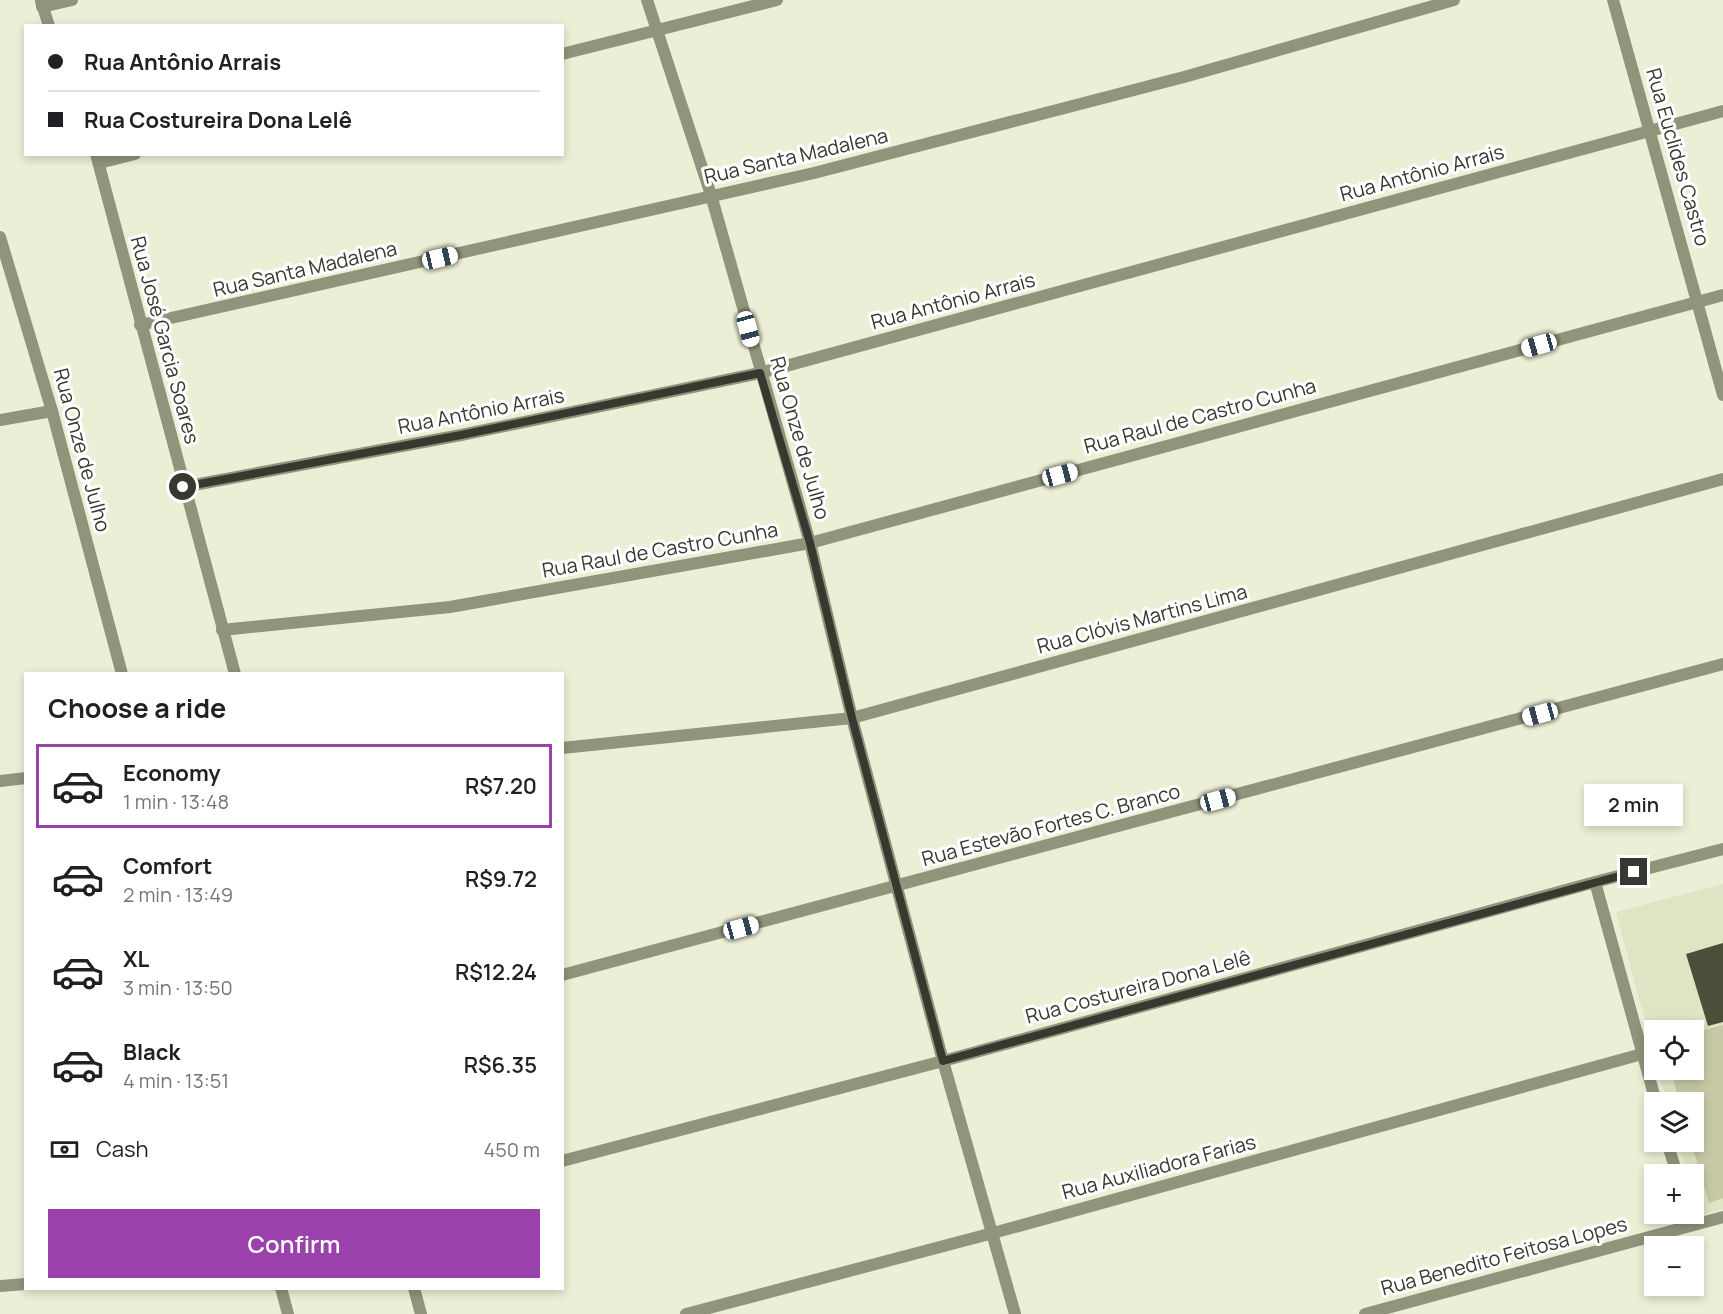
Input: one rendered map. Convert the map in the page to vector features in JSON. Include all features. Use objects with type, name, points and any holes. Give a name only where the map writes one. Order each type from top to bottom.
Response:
[{"type":"street","points":[[48,24],[41,4],[72,0]]},
{"type":"street","name":"Rua Onze de Julho","points":[[648,0],[656,32],[711,195],[810,543],[852,718],[943,1061],[1015,1314]]},
{"type":"street","points":[[564,54],[777,0]]},
{"type":"street","name":"Rua Santa Madalena","points":[[140,325],[933,144],[1454,0]]},
{"type":"street","name":"Rua Euclides Castro","points":[[1613,0],[1723,394]]},
{"type":"street","name":"Rua Antônio Arrais","points":[[183,487],[473,433],[760,373],[1723,111]]},
{"type":"street","points":[[97,159],[120,156]]},
{"type":"street","name":"Rua José Garcia Soares","points":[[97,159],[234,672]]},
{"type":"street","name":"Rua Onze de Julho","points":[[0,237],[52,411],[121,672]]},
{"type":"street","name":"Rua Raul de Castro Cunha","points":[[222,630],[450,607],[810,543],[1723,295]]},
{"type":"street","points":[[0,420],[52,411]]},
{"type":"street","name":"Rua Clóvis Martins Lima","points":[[564,748],[852,718],[1723,479]]},
{"type":"street","name":"Rua Estevão Fortes C. Branco","points":[[564,974],[1723,664]]},
{"type":"street","points":[[0,781],[24,778]]},
{"type":"street","name":"Rua Costureira Dona Lelê","points":[[564,1160],[943,1061],[1723,849]]},
{"type":"street","points":[[1595,882],[1653,1092]]},
{"type":"street","name":"Rua Auxiliadora Farias","points":[[686,1314],[993,1233],[1642,1054]]},
{"type":"street","name":"Rua Benedito Feitosa Lopes","points":[[1365,1314],[1723,1217]]},
{"type":"street","points":[[0,1286],[24,1284]]},
{"type":"street","points":[[282,1290],[288,1314]]},
{"type":"street","points":[[415,1290],[421,1314]]},
{"type":"shaded area","points":[[1723,884],[1723,1209],[1704,1214],[1704,1164],[1684,1164],[1681,1152],[1704,1152],[1704,1092],[1664,1092],[1661,1080],[1704,1080],[1704,1020],[1645,1020],[1616,912]]},
{"type":"shaded area","points":[[1723,1025],[1723,1198],[1709,1203],[1704,1186],[1704,1164],[1697,1164],[1694,1152],[1704,1152],[1704,1092],[1677,1092],[1673,1080],[1704,1080],[1704,1030]]},
{"type":"building","points":[[1723,943],[1723,1022],[1708,1026],[1686,954]]},
{"type":"route","points":[[183,487],[461,435],[760,373],[810,543],[852,718],[943,1061],[1634,872]]}]
